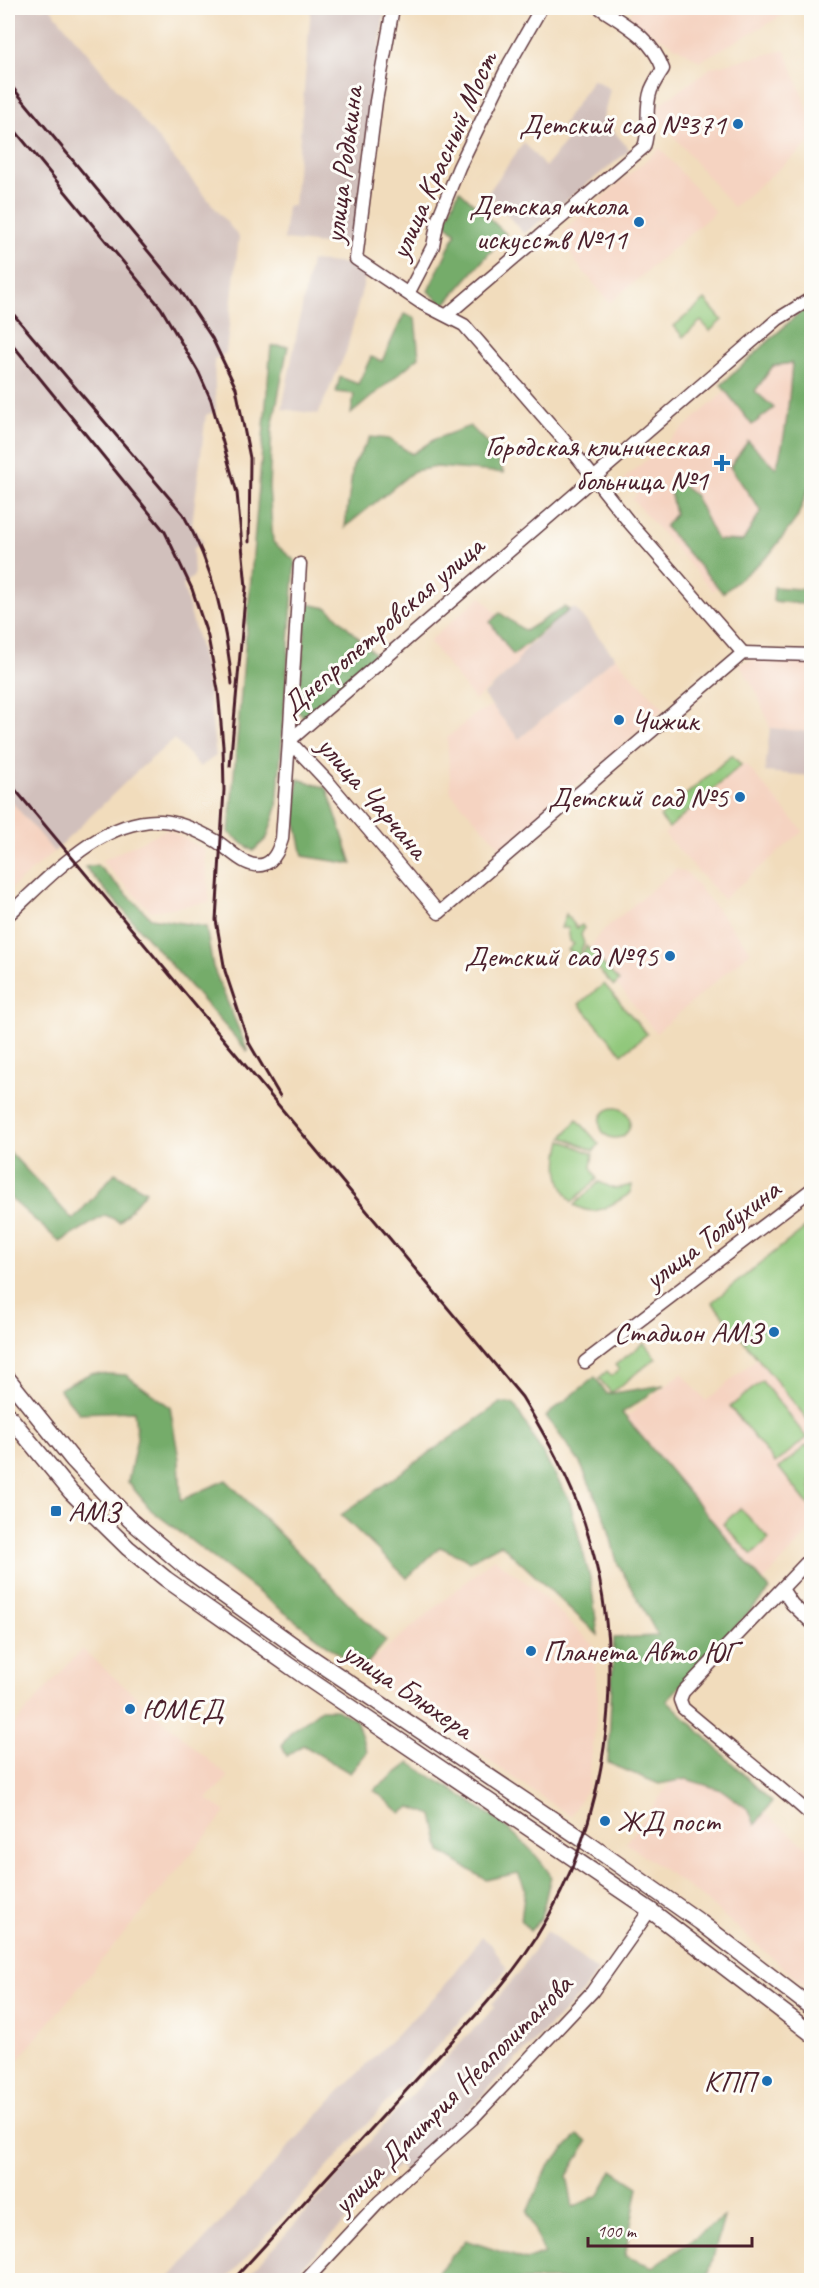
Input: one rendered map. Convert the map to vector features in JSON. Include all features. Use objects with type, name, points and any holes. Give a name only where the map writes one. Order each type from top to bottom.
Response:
[{"type":"main road","name":"улица Блюхера","points":[[8,1380],[73,1460],[130,1520],[191,1572],[323,1665],[582,1839],[700,1922],[812,2008]]},
{"type":"main road","name":"улица Блюхера","points":[[8,1415],[71,1492],[128,1548],[166,1579],[304,1676],[650,1910],[812,2034]]},
{"type":"street","name":"улица Родькина","points":[[393,8],[376,101],[369,172],[356,259],[409,292],[423,304],[464,325],[743,653]]},
{"type":"street","name":"улица Красный Мост","points":[[409,292],[433,246],[438,219],[459,167],[509,64],[541,8]]},
{"type":"street","points":[[447,315],[644,147],[650,134],[648,110],[651,90],[663,69],[657,52],[638,34],[600,8]]},
{"type":"street","name":"Днепропетровская улица","points":[[8,915],[96,840],[113,829],[136,823],[177,823],[219,842],[246,862],[257,865],[266,864],[277,854],[282,838],[290,741],[778,319],[812,298]]},
{"type":"street","name":"улица Чарчана","points":[[300,564],[290,741],[329,783],[439,913],[743,653]]},
{"type":"street","points":[[743,653],[812,655]]},
{"type":"street","name":"улица Толбухина","points":[[585,1362],[812,1190]]},
{"type":"street","points":[[812,1557],[683,1692],[680,1700],[683,1708],[750,1765],[768,1776],[812,1816]]},
{"type":"street","points":[[782,1589],[792,1604],[812,1623]]},
{"type":"street","name":"улица Дмитрия Неаполитанова","points":[[306,2280],[378,2202],[472,2120],[592,1992],[650,1910]]},
{"type":"shaded area","points":[[8,8],[50,8],[239,237],[226,353],[214,360],[216,411],[206,415],[192,525],[203,542],[193,549],[194,576],[183,585],[205,667],[216,756],[200,767],[174,739],[135,773],[54,852],[8,797]]},
{"type":"shaded area","points":[[311,8],[385,8],[352,247],[284,240],[287,206],[294,206]]},
{"type":"shaded area","points":[[632,8],[796,8],[700,61],[629,19]]},
{"type":"shaded area","name":"Детский сад №371","points":[[785,50],[811,118],[811,142],[733,207],[652,110],[712,67]]},
{"type":"shaded area","points":[[593,79],[610,89],[603,119],[630,150],[524,234],[488,193],[524,142],[545,167],[571,135],[562,125]]},
{"type":"shaded area","name":"Детская школа искусств №11","points":[[660,148],[715,212],[610,303],[573,259],[562,232]]},
{"type":"shaded area","points":[[311,261],[351,264],[366,274],[346,352],[318,414],[282,409]]},
{"type":"shaded area","name":"Городская клиническая больница №1","points":[[794,332],[812,421],[762,548],[713,591],[632,499],[637,495],[624,479]]},
{"type":"shaded area","points":[[481,596],[526,648],[514,667],[475,700],[429,641]]},
{"type":"shaded area","points":[[571,608],[576,609],[615,657],[519,739],[483,695],[514,667],[526,648]]},
{"type":"shaded area","points":[[615,657],[664,709],[502,849],[451,793],[447,738],[477,713],[492,706],[519,739]]},
{"type":"shaded area","points":[[759,658],[811,660],[811,732],[770,728],[757,693],[739,663]]},
{"type":"shaded area","points":[[770,728],[811,732],[811,776],[765,772]]},
{"type":"shaded area","name":"Детский сад №5","points":[[745,763],[803,831],[723,899],[664,834]]},
{"type":"shaded area","points":[[8,797],[54,852],[8,891]]},
{"type":"shaded area","points":[[167,829],[204,849],[210,902],[151,911],[101,861]]},
{"type":"shaded area","name":"Детский сад №95","points":[[676,869],[688,874],[751,951],[656,1033],[589,949],[600,933]]},
{"type":"shaded area","points":[[757,1358],[811,1424],[811,1530],[762,1583],[615,1426],[682,1373],[706,1401]]},
{"type":"shaded area","points":[[494,1558],[535,1589],[593,1645],[598,1702],[588,1787],[570,1816],[358,1672]]},
{"type":"shaded area","points":[[82,1649],[228,1777],[207,1799],[226,1812],[8,2072],[8,1731]]},
{"type":"shaded area","points":[[691,1754],[811,1850],[811,1991],[698,1894],[626,1843]]},
{"type":"shaded area","points":[[546,1931],[598,1971],[580,1995],[464,2114],[403,2171],[398,2165],[290,2280],[244,2280],[427,2078],[495,2007],[492,2004],[517,1975]]},
{"type":"shaded area","points":[[482,1937],[491,1944],[507,1969],[226,2280],[168,2280],[337,2094],[442,1989]]},
{"type":"green space","points":[[459,190],[506,234],[444,305],[428,291],[456,233],[445,223]]},
{"type":"green space","points":[[705,300],[722,320],[710,331],[701,321],[683,337],[674,326]]},
{"type":"green space","points":[[810,303],[811,482],[797,518],[769,555],[723,593],[665,527],[675,514],[670,491],[680,483],[695,496],[717,540],[743,541],[761,511],[730,467],[748,441],[776,468],[789,403],[792,363],[773,366],[755,391],[774,408],[752,425],[721,385]]},
{"type":"green space","points":[[404,314],[415,318],[419,357],[351,414],[354,394],[336,392],[340,377],[358,384],[371,357],[382,361]]},
{"type":"green space","points":[[271,346],[288,346],[272,428],[269,487],[273,542],[295,561],[277,807],[267,838],[253,851],[229,833]]},
{"type":"green space","points":[[470,426],[490,446],[504,473],[437,467],[414,471],[345,527],[353,466],[370,437],[389,439],[412,454],[435,439]]},
{"type":"green space","points":[[774,587],[811,590],[811,605],[773,601]]},
{"type":"green space","points":[[307,604],[328,608],[375,654],[306,719],[298,712]]},
{"type":"green space","points":[[564,607],[569,610],[513,655],[490,622],[500,613],[525,631]]},
{"type":"green space","points":[[732,755],[741,765],[669,828],[660,817]]},
{"type":"green space","points":[[298,779],[327,788],[352,864],[303,856],[295,818]]},
{"type":"green space","points":[[97,865],[151,918],[206,927],[213,967],[248,1052],[85,867]]},
{"type":"green space","points":[[566,914],[577,928],[582,925],[584,928],[581,935],[584,943],[579,956],[568,950],[574,944],[570,941],[568,928],[561,928]]},
{"type":"green space","points":[[586,946],[619,981],[614,986],[590,961],[581,957]]},
{"type":"green space","points":[[604,984],[647,1034],[622,1054],[579,1004]]},
{"type":"green space","points":[[615,1108],[626,1112],[630,1123],[626,1134],[615,1138],[604,1134],[600,1123],[604,1112]]},
{"type":"green space","points":[[577,1119],[599,1144],[594,1151],[563,1137]]},
{"type":"green space","points":[[562,1140],[593,1154],[591,1167],[597,1179],[572,1202],[560,1180],[558,1165]]},
{"type":"green space","points":[[8,1150],[73,1220],[115,1173],[146,1191],[120,1222],[105,1215],[60,1242],[8,1196]]},
{"type":"green space","points":[[599,1182],[615,1189],[632,1185],[627,1195],[600,1210],[585,1210],[574,1205]]},
{"type":"green space","name":"Стадион АМЗ","points":[[811,1223],[811,1424],[712,1302]]},
{"type":"green space","points":[[644,1343],[656,1358],[611,1393],[599,1378],[607,1371],[612,1376],[619,1370],[615,1365]]},
{"type":"green space","points":[[91,1373],[126,1375],[170,1407],[179,1459],[181,1500],[226,1480],[386,1641],[361,1671],[151,1510],[128,1482],[137,1438],[134,1411],[79,1413],[59,1389]]},
{"type":"green space","points":[[595,1377],[607,1394],[664,1385],[622,1413],[770,1590],[667,1700],[772,1802],[755,1825],[749,1810],[722,1790],[686,1779],[659,1784],[608,1763],[614,1638],[658,1636],[617,1562],[606,1520],[580,1463],[546,1416]]},
{"type":"green space","points":[[762,1381],[807,1438],[775,1463],[730,1407]]},
{"type":"green space","points":[[500,1403],[514,1404],[569,1499],[591,1582],[598,1635],[501,1544],[470,1561],[440,1547],[407,1578],[341,1515]]},
{"type":"green space","points":[[807,1445],[811,1450],[811,1508],[779,1468]]},
{"type":"green space","points":[[740,1508],[769,1539],[752,1555],[723,1524]]},
{"type":"green space","points":[[321,1709],[337,1709],[356,1720],[367,1752],[350,1773],[303,1745],[287,1756],[282,1745],[291,1732]]},
{"type":"green space","points":[[410,1763],[505,1827],[523,1842],[551,1876],[541,1918],[530,1931],[521,1921],[525,1888],[518,1873],[486,1880],[441,1852],[433,1815],[411,1807],[401,1813],[374,1790]]},
{"type":"green space","points":[[578,2135],[587,2142],[567,2176],[573,2207],[599,2195],[612,2170],[638,2187],[625,2256],[653,2267],[724,2217],[707,2280],[431,2280],[466,2240],[526,2260],[544,2253],[527,2212],[549,2165]]},
{"type":"railway","points":[[8,82],[181,291],[212,338],[236,388],[250,458],[249,542]]},
{"type":"railway","points":[[8,122],[161,308],[199,373],[211,400],[237,493],[246,587],[230,766]]},
{"type":"railway","points":[[8,308],[183,514],[211,575],[222,618],[232,684]]},
{"type":"railway","points":[[8,339],[165,532],[192,589],[208,637],[218,690],[223,746],[224,790],[216,920],[225,971],[249,1043],[280,1096]]},
{"type":"railway","points":[[8,781],[522,1397],[571,1489],[584,1522],[599,1577],[607,1633],[609,1690],[604,1747],[593,1803],[576,1857],[553,1909],[511,1974],[484,2006],[233,2280]]},
{"type":"place","name":"Детский сад №371","points":[[738,124]]},
{"type":"place","name":"Детская школа искусств №11","points":[[639,222]]},
{"type":"place","name":"Городская клиническая больница №1","points":[[722,463]]},
{"type":"place","name":"Чижик","points":[[619,720]]},
{"type":"place","name":"Детский сад №5","points":[[740,797]]},
{"type":"place","name":"Детский сад №95","points":[[670,956]]},
{"type":"place","name":"Стадион АМЗ","points":[[774,1332]]},
{"type":"place","name":"АМЗ","points":[[56,1511]]},
{"type":"place","name":"Планета Авто ЮГ","points":[[531,1651]]},
{"type":"place","name":"ЮМЕД","points":[[130,1709]]},
{"type":"place","name":"ЖД пост","points":[[605,1821]]},
{"type":"place","name":"КПП","points":[[767,2081]]}]
